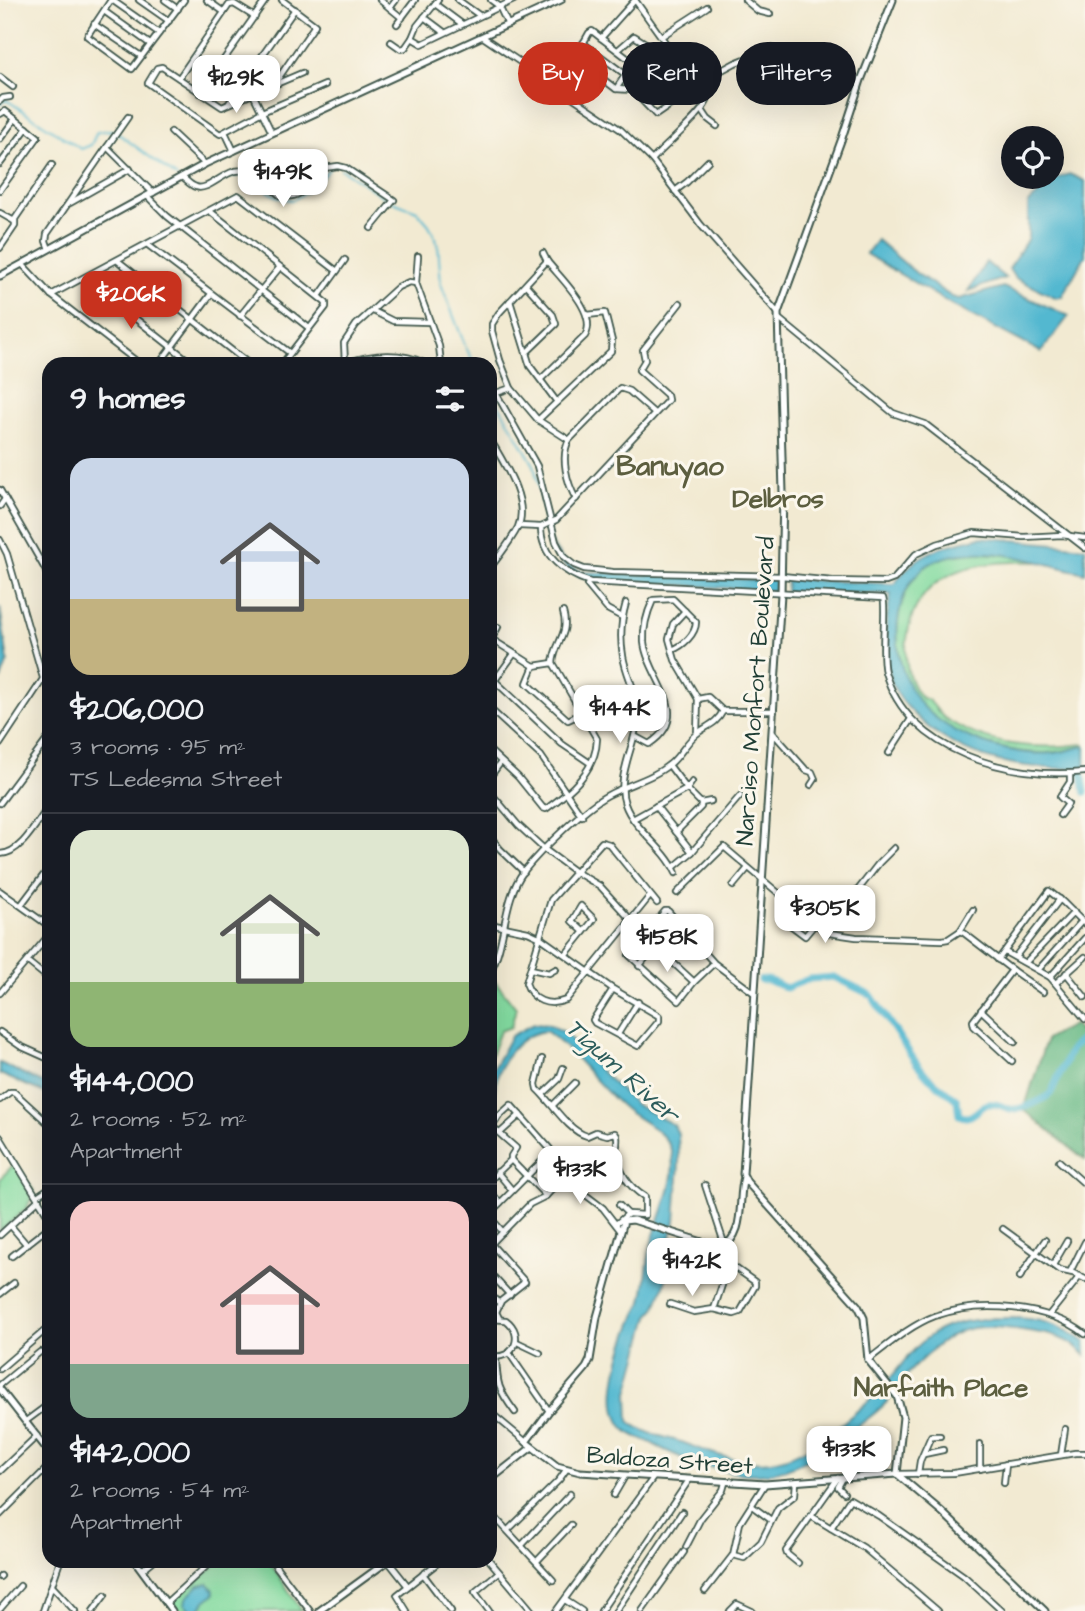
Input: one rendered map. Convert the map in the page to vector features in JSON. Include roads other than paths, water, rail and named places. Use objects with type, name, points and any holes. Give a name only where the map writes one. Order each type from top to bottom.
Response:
[{"type":"main road","points":[[0,276],[151,196],[205,164],[561,0]]},
{"type":"main road","name":"Narciso Monfort Boulevard","points":[[723,1247],[735,1233],[740,1216],[744,1177],[761,878],[782,594],[783,493],[778,315],[861,80],[893,0]]},
{"type":"main road","points":[[744,1177],[858,1306],[864,1318],[869,1362],[897,1396],[903,1417],[897,1474],[951,1521],[1045,1611]]},
{"type":"main road","points":[[526,1442],[590,1360],[597,1317],[624,1221],[628,1219],[723,1247]]},
{"type":"main road","points":[[0,1387],[42,1443]]},
{"type":"main road","name":"Baldoza Street","points":[[526,1442],[547,1460],[566,1470],[625,1476],[765,1484],[897,1474]]},
{"type":"main road","points":[[497,1474],[532,1447]]},
{"type":"main road","points":[[907,1483],[915,1474]]},
{"type":"main road","points":[[319,1611],[378,1568]]},
{"type":"main road","points":[[142,1570],[172,1611]]},
{"type":"street","points":[[159,33],[112,0],[87,37],[130,68],[134,68],[184,0]]},
{"type":"street","points":[[139,0],[169,22]]},
{"type":"street","points":[[165,0],[178,9]]},
{"type":"street","points":[[207,0],[224,12]]},
{"type":"street","points":[[200,93],[266,0]]},
{"type":"street","points":[[274,83],[315,28],[314,22],[282,0]]},
{"type":"street","points":[[380,0],[402,18]]},
{"type":"street","points":[[390,8],[396,0]]},
{"type":"street","points":[[397,24],[415,0]]},
{"type":"street","points":[[458,0],[479,15]]},
{"type":"street","points":[[491,0],[499,6],[508,25]]},
{"type":"street","points":[[412,38],[422,44],[514,0]]},
{"type":"street","points":[[601,38],[635,0],[666,42]]},
{"type":"street","points":[[745,0],[758,11],[770,14]]},
{"type":"street","points":[[391,42],[403,49],[437,2],[462,24]]},
{"type":"street","points":[[178,78],[229,5],[234,4],[255,17]]},
{"type":"street","points":[[662,36],[707,7]]},
{"type":"street","points":[[228,105],[295,9]]},
{"type":"street","points":[[104,11],[150,44]]},
{"type":"street","points":[[424,17],[444,33]]},
{"type":"street","points":[[94,24],[141,56]]},
{"type":"street","points":[[584,42],[590,32],[622,53]]},
{"type":"street","points":[[627,42],[634,36],[643,42]]},
{"type":"street","points":[[483,37],[621,130],[652,160],[701,225],[778,315],[894,413],[925,424],[1085,548]]},
{"type":"street","points":[[618,50],[622,46]]},
{"type":"street","points":[[302,73],[219,107],[159,67],[148,83],[220,134],[262,112],[325,85]]},
{"type":"street","points":[[0,77],[13,87]]},
{"type":"street","points":[[617,89],[622,81]]},
{"type":"street","points":[[608,83],[622,89]]},
{"type":"street","points":[[253,94],[272,133]]},
{"type":"street","points":[[0,102],[3,98],[10,97]]},
{"type":"street","points":[[647,105],[656,115],[671,105]]},
{"type":"street","points":[[652,160],[704,105]]},
{"type":"street","points":[[702,110],[717,126]]},
{"type":"street","points":[[0,114],[5,111],[38,135],[0,190]]},
{"type":"street","points":[[49,250],[46,237],[128,117]]},
{"type":"street","points":[[0,139],[15,119]]},
{"type":"street","points":[[0,164],[27,128]]},
{"type":"street","points":[[171,132],[205,164]]},
{"type":"street","points":[[225,132],[234,151]]},
{"type":"street","points":[[107,147],[131,169],[151,196],[181,227],[309,328]]},
{"type":"street","points":[[675,191],[708,161]]},
{"type":"street","points":[[0,248],[52,165]]},
{"type":"street","points":[[179,179],[201,187],[231,172],[242,170],[281,196],[287,197],[304,192],[324,168],[346,168],[394,200],[371,228]]},
{"type":"street","points":[[69,204],[131,169]]},
{"type":"street","points":[[51,295],[240,195],[337,271]]},
{"type":"street","points":[[210,211],[326,303],[326,307],[287,357]]},
{"type":"street","points":[[0,213],[15,221]]},
{"type":"street","points":[[148,245],[290,353]]},
{"type":"street","points":[[541,379],[588,331],[587,315],[581,303],[543,253]]},
{"type":"street","points":[[418,256],[416,283],[440,357]]},
{"type":"street","points":[[117,260],[240,357]]},
{"type":"street","points":[[319,296],[345,260]]},
{"type":"street","points":[[547,261],[495,319],[492,331],[511,388],[538,420],[569,440]]},
{"type":"street","points":[[23,265],[51,295],[131,357]]},
{"type":"street","points":[[240,316],[280,267]]},
{"type":"street","points":[[84,278],[184,357]]},
{"type":"street","points":[[344,357],[346,339],[366,315],[398,287],[409,282],[416,283]]},
{"type":"street","points":[[526,285],[553,315],[556,324],[527,352]]},
{"type":"street","points":[[164,357],[211,294]]},
{"type":"street","points":[[510,301],[530,366],[557,402]]},
{"type":"street","points":[[519,526],[547,526],[558,522],[668,398],[640,372],[645,360],[642,352],[680,303]]},
{"type":"street","points":[[373,311],[393,321],[430,323]]},
{"type":"street","points":[[538,420],[612,348],[605,313],[587,315]]},
{"type":"street","points":[[368,357],[404,357]]},
{"type":"street","points":[[497,393],[511,388]]},
{"type":"street","points":[[576,499],[567,477],[565,452],[569,440],[620,388],[625,388],[654,413]]},
{"type":"street","points":[[497,399],[537,466],[547,526],[564,557],[584,569],[886,582],[894,579],[916,554],[967,535],[1069,535],[1085,538]]},
{"type":"street","points":[[497,452],[515,485],[520,509],[519,526],[497,558]]},
{"type":"street","points":[[0,490],[42,564]]},
{"type":"street","points":[[0,506],[5,499]]},
{"type":"street","points":[[547,526],[541,536],[560,568],[590,582],[883,598],[885,670],[896,697],[911,719],[942,743],[981,761],[1035,773],[1085,772]]},
{"type":"street","points":[[0,540],[7,554],[42,675]]},
{"type":"street","points":[[587,585],[607,609],[622,617]]},
{"type":"street","points":[[636,737],[649,744],[664,729],[669,715],[670,705],[644,642],[646,616],[651,602],[659,599],[673,599],[697,625],[687,639],[672,650]]},
{"type":"street","points":[[626,603],[622,617],[623,656],[638,702],[636,737],[625,768],[622,789],[623,800],[633,819],[675,870],[740,796]]},
{"type":"street","points":[[685,611],[670,631],[672,650],[681,672],[698,699],[697,733]]},
{"type":"street","points":[[497,758],[546,809],[583,778],[590,763],[597,739],[553,663],[554,651],[567,623],[563,612]]},
{"type":"street","points":[[497,643],[534,666],[553,663]]},
{"type":"street","points":[[497,678],[514,654]]},
{"type":"street","points":[[534,666],[527,683],[568,720],[582,715]]},
{"type":"street","points":[[0,744],[42,680]]},
{"type":"street","points":[[497,683],[562,744],[590,763]]},
{"type":"street","points":[[698,699],[708,697],[723,711],[774,711]]},
{"type":"street","points":[[497,956],[513,893],[524,872],[544,849],[607,795],[669,765],[697,733],[711,726],[723,711]]},
{"type":"street","points":[[497,716],[541,757],[582,816]]},
{"type":"street","points":[[889,752],[911,719]]},
{"type":"street","points":[[773,733],[814,776],[815,782],[811,785]]},
{"type":"street","points":[[0,803],[42,746]]},
{"type":"street","points":[[497,767],[501,762]]},
{"type":"street","points":[[669,765],[701,803]]},
{"type":"street","points":[[1060,815],[1068,804],[1060,797],[1072,774]]},
{"type":"street","points":[[633,819],[687,789],[692,782]]},
{"type":"street","points":[[497,800],[544,849],[600,886],[630,920]]},
{"type":"street","points":[[701,803],[711,801]]},
{"type":"street","points":[[676,832],[701,807],[701,803]]},
{"type":"street","points":[[656,805],[692,852]]},
{"type":"street","points":[[0,854],[16,849],[42,815]]},
{"type":"street","points":[[650,896],[566,1000],[559,1003],[538,1001],[529,993],[526,983],[551,900],[602,842],[608,844],[657,903]]},
{"type":"street","points":[[497,845],[524,872]]},
{"type":"street","points":[[677,893],[722,847],[815,924],[826,931],[845,936],[934,941],[948,939],[960,931],[973,910]]},
{"type":"street","points":[[826,931],[894,848]]},
{"type":"street","points":[[733,886],[748,868]]},
{"type":"street","points":[[21,905],[42,877]]},
{"type":"street","points":[[0,891],[42,921]]},
{"type":"street","points":[[997,960],[1049,891],[1084,923],[1038,970]]},
{"type":"street","points":[[1015,957],[1060,899]]},
{"type":"street","points":[[566,954],[584,932],[594,919],[581,906],[572,921],[584,932]]},
{"type":"street","points":[[714,963],[694,982],[683,998],[676,1000],[629,955],[665,911],[668,911],[714,963],[754,993]]},
{"type":"street","points":[[1026,962],[1074,912]]},
{"type":"street","points":[[639,966],[676,922]]},
{"type":"street","points":[[789,924],[805,936],[815,924]]},
{"type":"street","points":[[497,925],[528,932],[541,938],[613,989],[659,1016],[659,1021],[638,1046],[593,1020],[613,989]]},
{"type":"street","points":[[960,931],[1043,992]]},
{"type":"street","points":[[1050,977],[1085,938]]},
{"type":"street","points":[[0,993],[42,943]]},
{"type":"street","points":[[656,947],[694,982]]},
{"type":"street","points":[[1005,952],[1056,982],[1085,1019]]},
{"type":"street","points":[[1056,982],[1085,957]]},
{"type":"street","points":[[27,962],[42,974]]},
{"type":"street","points":[[531,969],[549,973],[556,969]]},
{"type":"street","points":[[1012,970],[973,1021],[974,1026],[1012,1061]]},
{"type":"street","points":[[1066,973],[1085,997]]},
{"type":"street","points":[[618,1034],[638,1002]]},
{"type":"street","points":[[981,1010],[1016,1042]]},
{"type":"street","points":[[0,1032],[20,1046],[42,1056]]},
{"type":"street","points":[[542,1059],[536,1084],[565,1118],[569,1127],[587,1136],[596,1132],[607,1135],[615,1133],[617,1136],[617,1152],[622,1172],[633,1189],[645,1197],[645,1215],[628,1214],[619,1205]]},
{"type":"street","points":[[543,1094],[559,1079],[564,1068]]},
{"type":"street","points":[[553,1105],[575,1083]]},
{"type":"street","points":[[0,1100],[14,1092],[42,1118]]},
{"type":"street","points":[[497,1207],[548,1156],[550,1149],[511,1105],[508,1098]]},
{"type":"street","points":[[497,1120],[511,1105]]},
{"type":"street","points":[[500,1133],[520,1114]]},
{"type":"street","points":[[497,1130],[516,1147],[511,1160],[497,1172],[512,1191]]},
{"type":"street","points":[[0,1137],[42,1204]]},
{"type":"street","points":[[511,1160],[546,1196]]},
{"type":"street","points":[[1059,1161],[1085,1184]]},
{"type":"street","points":[[539,1165],[557,1184]]},
{"type":"street","points":[[497,1239],[530,1204],[546,1196],[557,1184],[566,1180],[603,1208],[620,1230]]},
{"type":"street","points":[[670,1304],[694,1312],[714,1309],[734,1314],[740,1312],[755,1286],[752,1279],[724,1260],[723,1247],[705,1185]]},
{"type":"street","points":[[0,1235],[42,1194]]},
{"type":"street","points":[[497,1199],[500,1203]]},
{"type":"street","points":[[616,1224],[628,1214]]},
{"type":"street","points":[[497,1224],[503,1232]]},
{"type":"street","points":[[11,1226],[27,1245]]},
{"type":"street","points":[[1003,1229],[1059,1270],[1083,1278],[1049,1315]]},
{"type":"street","points":[[12,1256],[42,1233]]},
{"type":"street","points":[[1020,1277],[1045,1240]]},
{"type":"street","points":[[1053,1265],[1067,1241]]},
{"type":"street","points":[[1070,1272],[1085,1242]]},
{"type":"street","points":[[497,1251],[525,1282],[500,1303],[497,1310]]},
{"type":"street","points":[[714,1309],[729,1264]]},
{"type":"street","points":[[497,1281],[510,1295]]},
{"type":"street","points":[[1,1290],[14,1283]]},
{"type":"street","points":[[869,1362],[919,1324],[937,1315],[968,1308],[1001,1308],[1049,1315],[1085,1334]]},
{"type":"street","points":[[497,1314],[499,1318],[512,1324],[516,1330],[517,1342],[509,1353],[497,1356]]},
{"type":"street","points":[[0,1369],[42,1333]]},
{"type":"street","points":[[517,1342],[540,1353]]},
{"type":"street","points":[[0,1387],[40,1352]]},
{"type":"street","points":[[509,1353],[549,1411]]},
{"type":"street","points":[[497,1380],[515,1412]]},
{"type":"street","points":[[26,1421],[42,1409]]},
{"type":"street","points":[[497,1418],[526,1442]]},
{"type":"street","points":[[1061,1455],[1065,1429]]},
{"type":"street","points":[[0,1471],[37,1436]]},
{"type":"street","points":[[915,1474],[931,1436],[940,1436]]},
{"type":"street","points":[[980,1444],[980,1469]]},
{"type":"street","points":[[923,1454],[943,1450]]},
{"type":"street","points":[[897,1474],[947,1474],[1085,1453]]},
{"type":"street","points":[[1004,1483],[1006,1464]]},
{"type":"street","points":[[508,1530],[566,1470]]},
{"type":"street","points":[[0,1515],[42,1473]]},
{"type":"street","points":[[614,1495],[625,1476]]},
{"type":"street","points":[[556,1611],[653,1478]]},
{"type":"street","points":[[841,1478],[838,1488],[844,1493]]},
{"type":"street","points":[[798,1563],[786,1551],[841,1478]]},
{"type":"street","points":[[601,1611],[689,1480]]},
{"type":"street","points":[[733,1555],[744,1558],[755,1550],[780,1507],[795,1495],[796,1482]]},
{"type":"street","points":[[642,1611],[685,1550],[701,1518],[723,1490],[725,1483]]},
{"type":"street","points":[[705,1591],[733,1555],[740,1523],[765,1484]]},
{"type":"street","points":[[522,1545],[570,1494]]},
{"type":"street","points":[[831,1528],[852,1499],[964,1576],[1002,1611]]},
{"type":"street","points":[[752,1506],[771,1521]]},
{"type":"street","points":[[616,1611],[682,1512]]},
{"type":"street","points":[[811,1516],[864,1548],[938,1611]]},
{"type":"street","points":[[497,1519],[552,1580]]},
{"type":"street","points":[[537,1561],[571,1525]]},
{"type":"street","points":[[43,1611],[58,1568]]},
{"type":"street","points":[[166,1603],[204,1568]]},
{"type":"street","points":[[277,1568],[310,1611]]},
{"type":"street","points":[[393,1568],[407,1586]]},
{"type":"street","points":[[407,1611],[397,1595],[431,1568]]},
{"type":"street","points":[[496,1568],[532,1611]]},
{"type":"street","points":[[489,1611],[475,1592],[499,1572]]},
{"type":"street","points":[[423,1574],[451,1611]]},
{"type":"street","points":[[0,1609],[20,1586]]},
{"type":"street","points":[[52,1586],[75,1611]]},
{"type":"street","points":[[93,1611],[105,1595]]},
{"type":"street","points":[[565,1600],[582,1611]]},
{"type":"street","points":[[730,1611],[737,1604],[752,1611]]},
{"type":"water","points":[[1069,174],[1085,181],[1085,256],[1062,296],[1057,298],[1015,278],[1009,269],[1028,238],[1028,204],[1044,189],[1064,189],[1064,176]]},
{"type":"water","points":[[877,240],[916,273],[952,297],[959,299],[1003,287],[1069,316],[1041,352],[959,309],[866,254]]},
{"type":"water","points":[[986,262],[1005,278],[968,291]]},
{"type":"water","points":[[981,537],[1085,547],[1085,573],[1014,556],[979,553],[943,558],[924,568],[910,583],[902,602],[898,624],[902,669],[910,689],[934,716],[949,727],[982,742],[1019,752],[1037,753],[1085,746],[1085,768],[1016,765],[994,760],[952,743],[915,715],[898,695],[888,669],[886,637],[891,594],[786,592],[787,579],[894,584],[925,555],[943,547]]},
{"type":"water","points":[[549,538],[563,560],[585,572],[765,580],[777,578],[777,591],[591,580],[564,565]]},
{"type":"water","points":[[0,607],[8,661],[0,682]]},
{"type":"water","points":[[533,1024],[550,1025],[566,1033],[584,1055],[636,1105],[674,1125],[678,1134],[675,1221],[668,1248],[668,1271],[655,1309],[649,1316],[628,1393],[629,1421],[635,1426],[713,1454],[750,1462],[766,1462],[799,1452],[835,1429],[886,1383],[921,1343],[950,1326],[987,1319],[1038,1320],[1057,1326],[1085,1342],[1085,1355],[1066,1341],[1036,1332],[984,1327],[959,1332],[944,1340],[922,1359],[903,1379],[890,1399],[862,1423],[803,1462],[771,1473],[738,1473],[696,1463],[631,1434],[618,1418],[615,1405],[617,1373],[626,1340],[641,1305],[652,1241],[669,1192],[673,1171],[671,1150],[659,1133],[618,1103],[568,1050],[546,1031],[531,1035],[518,1043],[508,1055],[497,1079],[497,1062],[511,1036]]},
{"type":"water","points":[[0,1063],[42,1083],[42,1092],[0,1074]]},
{"type":"water","points":[[208,1583],[214,1594],[205,1601],[200,1610],[191,1611],[185,1604],[186,1598],[199,1585]]},
{"type":"waterway","points":[[0,105],[5,99],[81,149],[91,145],[97,132],[110,130],[177,177]]},
{"type":"waterway","points":[[216,183],[231,177],[250,177],[271,193],[293,200],[312,188],[329,169]]},
{"type":"waterway","points":[[341,169],[390,201],[417,211],[429,225],[438,244],[441,284],[471,357]]},
{"type":"waterway","points":[[182,181],[201,190]]},
{"type":"waterway","points":[[497,402],[534,465],[550,540]]},
{"type":"waterway","points":[[1080,765],[1085,792]]},
{"type":"waterway","points":[[761,980],[768,980],[786,988],[809,979],[834,977],[871,995],[917,1064],[928,1077],[957,1100],[959,1115],[964,1117],[971,1116],[988,1104],[1014,1109],[1048,1096],[1071,1049],[1085,1037]]},
{"type":"district","name":"Banuyao","points":[[670,465]]},
{"type":"district","name":"Delbros","points":[[778,498]]},
{"type":"district","name":"Narfaith Place","points":[[941,1387]]},
{"type":"water label","name":"Tigum River","points":[[623,1070]]}]
